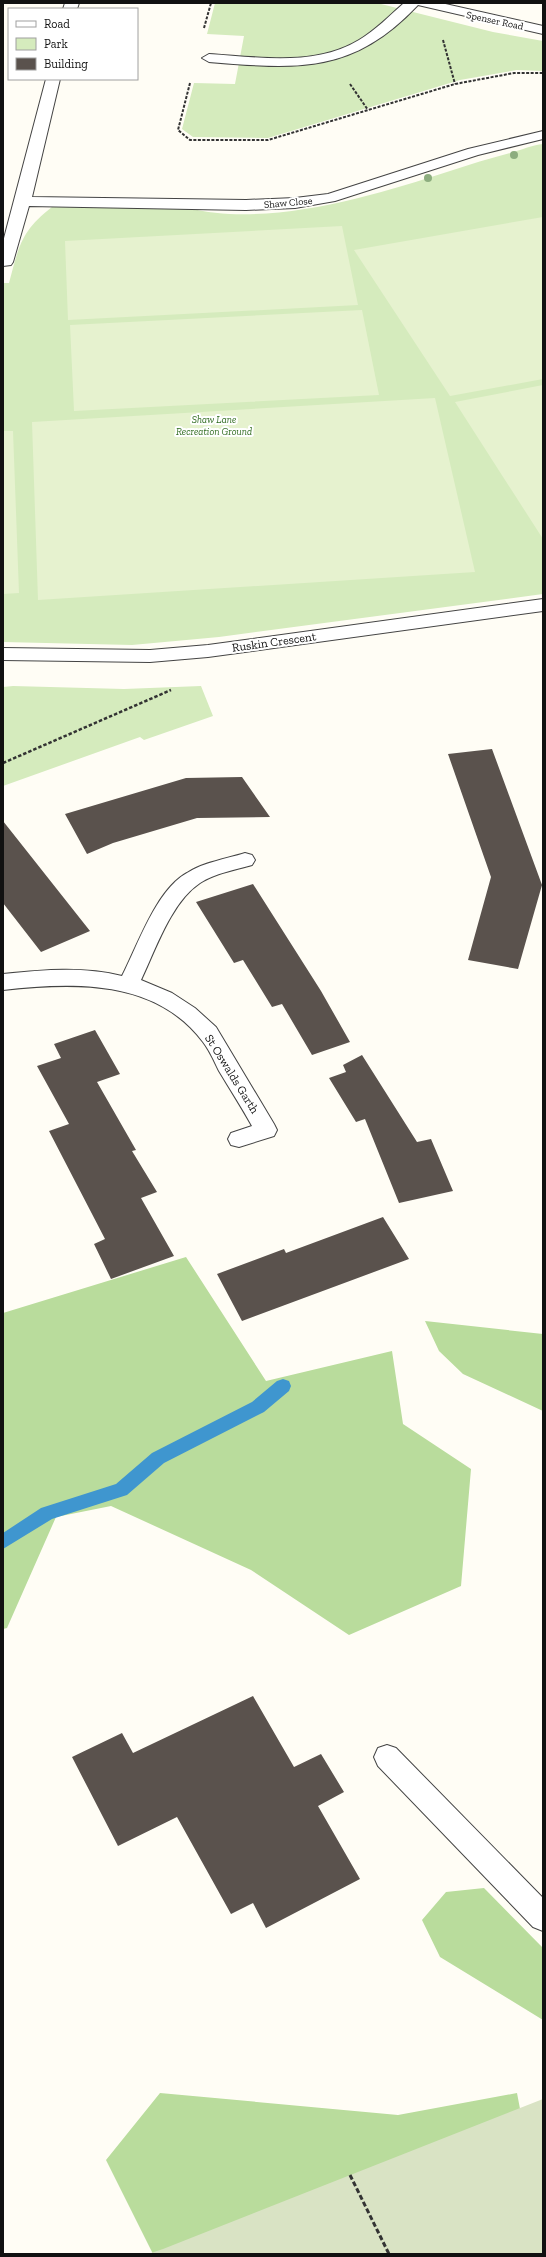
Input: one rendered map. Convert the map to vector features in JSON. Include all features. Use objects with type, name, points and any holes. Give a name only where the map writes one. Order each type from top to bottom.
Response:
[{"type":"street","points":[[209,58],[271,62],[307,61],[331,57],[357,47],[376,34],[412,3]]},
{"type":"street","name":"Spenser Road","points":[[429,4],[543,30]]},
{"type":"street","points":[[481,17],[494,5]]},
{"type":"street","points":[[5,262],[23,201],[53,80]]},
{"type":"street","name":"Shaw Close","points":[[23,201],[246,205],[295,203],[330,198],[473,152],[543,135]]},
{"type":"street","name":"Ruskin Crescent","points":[[3,654],[150,656],[208,651],[543,605]]},
{"type":"street","points":[[129,984],[173,895],[186,882],[202,874],[246,860]]},
{"type":"street","name":"St Oswalds Garth","points":[[3,982],[26,979],[72,978],[129,984],[167,998],[190,1016],[209,1034],[266,1130],[240,1139]]},
{"type":"street","points":[[387,1757],[543,1918]]},
{"type":"path","points":[[204,30],[211,3]]},
{"type":"path","points":[[429,4],[455,84]]},
{"type":"path","points":[[190,79],[178,130],[190,140],[268,140],[455,84],[514,73],[543,73]]},
{"type":"path","points":[[3,763],[174,689]]},
{"type":"path","points":[[350,2175],[389,2254]]},
{"type":"green space","points":[[215,3],[377,3],[493,32],[543,41],[543,71],[517,70],[460,80],[268,138],[193,137],[182,129],[194,83],[235,84],[244,36],[207,34]]},
{"type":"green space","name":"Shaw Lane Recreation Ground","points":[[543,144],[543,594],[219,637],[132,645],[3,642],[3,283],[9,283],[23,240],[27,232],[42,216],[52,207],[188,208],[219,213],[252,214],[286,212],[354,199],[420,181],[528,147]]},
{"type":"green space","points":[[543,217],[543,379],[450,396],[354,250]]},
{"type":"green space","points":[[342,226],[358,305],[68,320],[65,241]]},
{"type":"green space","points":[[362,310],[379,395],[74,411],[70,325]]},
{"type":"green space","points":[[543,385],[543,539],[455,402]]},
{"type":"green space","points":[[435,398],[475,572],[38,600],[32,422]]},
{"type":"green space","points":[[3,431],[13,431],[19,593],[3,594]]},
{"type":"green space","points":[[201,686],[213,716],[144,740],[140,737],[3,786],[3,687],[124,689]]},
{"type":"green space","points":[[186,1257],[266,1381],[392,1351],[403,1424],[471,1469],[461,1586],[349,1635],[251,1570],[111,1506],[56,1517],[7,1628],[3,1629],[3,1313]]},
{"type":"green space","points":[[425,1321],[543,1334],[543,1411],[463,1374],[439,1351]]},
{"type":"green space","points":[[484,1888],[543,1948],[543,2020],[440,1957],[422,1920],[446,1892]]},
{"type":"green space","points":[[160,2093],[398,2115],[517,2093],[524,2130],[153,2254],[106,2160]]},
{"type":"green space","points":[[543,2099],[543,2254],[148,2254],[163,2249]]},
{"type":"building","points":[[492,749],[542,885],[518,969],[468,960],[491,877],[448,754]]},
{"type":"building","points":[[242,777],[270,817],[197,818],[113,843],[87,854],[65,814],[186,778]]},
{"type":"building","points":[[3,821],[90,931],[41,952],[3,903]]},
{"type":"building","points":[[253,884],[321,991],[350,1042],[312,1055],[282,1004],[272,1007],[243,960],[234,963],[196,902]]},
{"type":"building","points":[[95,1030],[120,1074],[97,1082],[136,1150],[132,1151],[157,1192],[141,1198],[174,1256],[111,1279],[94,1244],[105,1239],[49,1131],[69,1124],[37,1066],[61,1058],[54,1044]]},
{"type":"building","points":[[362,1055],[417,1142],[431,1139],[453,1191],[399,1203],[365,1119],[356,1122],[329,1078],[346,1072],[343,1065]]},
{"type":"building","points":[[383,1217],[409,1259],[242,1321],[217,1274],[284,1249],[286,1253]]},
{"type":"building","points":[[253,1696],[294,1767],[321,1754],[344,1792],[318,1806],[360,1879],[266,1928],[253,1903],[231,1914],[177,1817],[118,1846],[72,1757],[122,1733],[133,1753]]},
{"type":"waterway","points":[[3,1542],[47,1513],[121,1490],[158,1458],[258,1407],[283,1386]]}]
